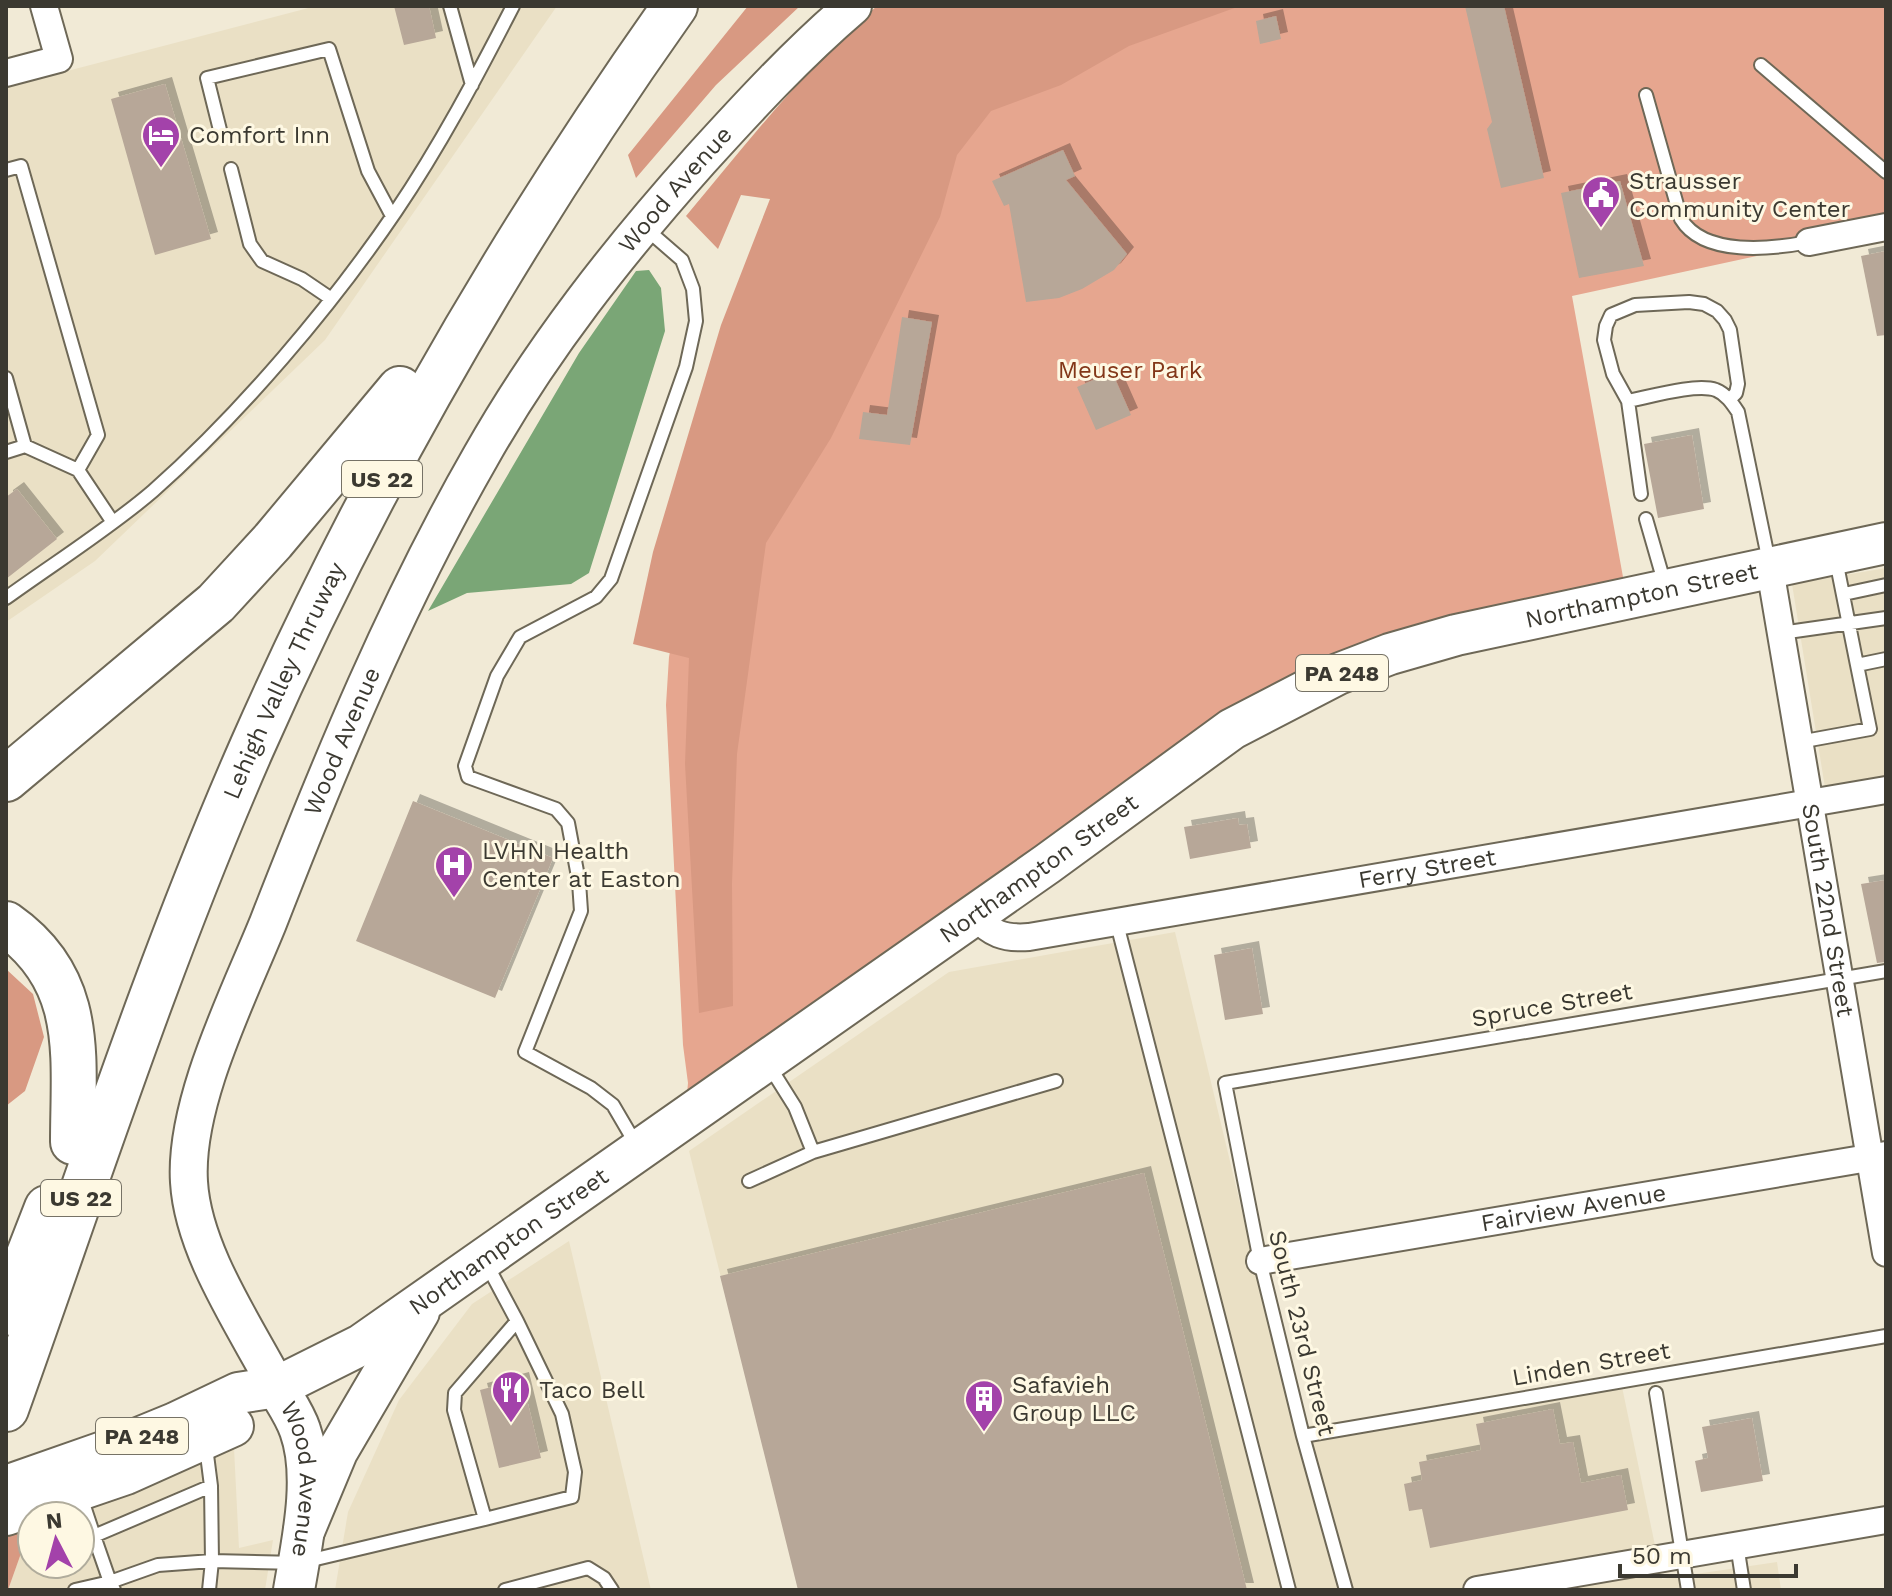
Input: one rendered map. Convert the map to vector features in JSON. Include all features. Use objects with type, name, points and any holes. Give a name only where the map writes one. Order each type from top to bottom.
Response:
[{"type":"highway","name":"Lehigh Valley Thruway","points":[[6,1313],[73,1142],[132,974],[224,744],[329,522],[400,389],[529,174],[642,6]]},
{"type":"highway","name":"Lehigh Valley Thruway","points":[[6,1409],[161,973],[251,749],[305,632],[403,440],[488,291],[555,183],[675,6]]},
{"type":"highway","points":[[6,779],[216,603],[273,541],[400,389]]},
{"type":"highway","points":[[6,924],[46,961],[59,982],[67,1005],[73,1039],[73,1142]]},
{"type":"main road","name":"Wood Avenue","points":[[299,1561],[306,1474],[303,1441],[294,1417],[214,1268],[197,1227],[189,1180],[193,1125],[200,1097],[308,819],[354,713],[481,455],[534,369],[642,225],[782,71],[853,6]]},
{"type":"main road","name":"Northampton Street","points":[[6,1486],[109,1450],[238,1393],[277,1387],[361,1345],[974,915],[1232,729],[1315,684],[1435,640],[1886,543]]},
{"type":"main road","points":[[299,1561],[337,1452],[425,1302]]},
{"type":"main road","name":"Northampton Street","points":[[6,1515],[126,1474],[205,1440],[249,1418],[277,1387]]},
{"type":"street","points":[[6,73],[59,59],[44,6]]},
{"type":"street","points":[[1809,242],[1886,227]]},
{"type":"street","name":"South 22nd Street","points":[[1770,569],[1840,979],[1878,1156],[1886,1253]]},
{"type":"street","name":"Ferry Street","points":[[974,915],[990,932],[1007,938],[1029,937],[1886,790]]},
{"type":"street","name":"Fairview Avenue","points":[[1260,1261],[1878,1156]]},
{"type":"street","points":[[1477,1590],[1549,1584],[1682,1555],[1886,1520]]},
{"type":"lane","points":[[450,6],[472,85]]},
{"type":"lane","points":[[6,598],[152,492],[237,408],[330,298],[392,216],[472,85],[513,6]]},
{"type":"lane","points":[[220,130],[207,78],[329,49],[368,171],[392,216]]},
{"type":"lane","points":[[1761,65],[1886,172]]},
{"type":"lane","points":[[1646,95],[1681,219],[1688,231],[1702,239],[1751,250],[1809,242]]},
{"type":"lane","points":[[6,170],[21,166],[98,435],[78,470]]},
{"type":"lane","points":[[231,169],[250,244],[256,254],[262,261],[302,279],[330,298]]},
{"type":"lane","points":[[640,1150],[613,1105],[591,1088],[525,1052],[581,911],[568,823],[556,809],[468,777],[465,766],[497,676],[520,637],[596,597],[611,579],[686,367],[696,321],[693,289],[682,260],[642,225]]},
{"type":"lane","points":[[1641,494],[1633,457],[1628,401],[1613,374],[1604,340],[1611,315],[1635,305],[1689,302],[1704,304],[1717,311],[1730,330],[1738,384],[1736,393],[1730,399]]},
{"type":"lane","points":[[6,378],[25,446]]},
{"type":"lane","points":[[1628,401],[1696,389],[1715,389],[1730,399],[1738,412],[1770,569]]},
{"type":"lane","points":[[6,452],[25,446],[78,470],[112,521]]},
{"type":"lane","points":[[1646,519],[1666,591]]},
{"type":"lane","points":[[1799,742],[1870,729],[1835,554]]},
{"type":"lane","points":[[1844,594],[1886,585]]},
{"type":"lane","points":[[1781,633],[1886,618]]},
{"type":"lane","points":[[1857,665],[1886,659]]},
{"type":"lane","points":[[1117,924],[1289,1590]]},
{"type":"lane","name":"Spruce Street","points":[[1225,1083],[1886,971]]},
{"type":"lane","points":[[766,1062],[795,1107],[813,1152]]},
{"type":"lane","points":[[749,1181],[813,1152],[1056,1081]]},
{"type":"lane","name":"South 23rd Street","points":[[1225,1083],[1260,1261],[1303,1436],[1346,1590]]},
{"type":"lane","points":[[75,1590],[112,1586],[158,1565],[212,1561],[299,1561],[572,1497],[575,1472],[562,1414],[484,1260]]},
{"type":"lane","points":[[485,1519],[454,1410],[455,1393],[517,1321]]},
{"type":"lane","name":"Linden Street","points":[[1303,1436],[1886,1336]]},
{"type":"lane","points":[[1656,1393],[1688,1590]]},
{"type":"lane","points":[[194,1590],[209,1588],[212,1561],[211,1486],[205,1440]]},
{"type":"lane","points":[[96,1535],[211,1486]]},
{"type":"lane","points":[[79,1491],[82,1500]]},
{"type":"lane","points":[[96,1542],[112,1586]]},
{"type":"lane","points":[[1737,1545],[1744,1590]]},
{"type":"lane","points":[[505,1590],[588,1568],[604,1578],[612,1590]]},
{"type":"shaded area","points":[[316,6],[557,6],[325,340],[95,561],[6,622],[6,87]]},
{"type":"shaded area","points":[[748,6],[800,6],[716,85],[636,178],[628,155]]},
{"type":"shaded area","points":[[877,6],[1240,6],[1129,46],[1061,85],[991,111],[957,155],[940,217],[831,438],[766,543],[737,754],[732,884],[733,1006],[699,1013],[685,764],[689,658],[633,644],[653,552],[721,325],[770,199],[741,195],[718,249],[686,216],[801,80]]},
{"type":"shaded area","points":[[649,270],[661,288],[665,331],[589,573],[571,584],[467,593],[428,611],[579,353],[636,271]]},
{"type":"shaded area","points":[[1886,568],[1886,796],[1828,806],[1792,584]]},
{"type":"shaded area","points":[[1175,932],[1294,1428],[1621,1382],[1662,1579],[1777,1562],[1781,1590],[800,1590],[689,1151],[949,972]]},
{"type":"shaded area","points":[[6,969],[33,994],[44,1037],[25,1091],[6,1106]]},
{"type":"shaded area","points":[[569,1241],[651,1590],[335,1590],[348,1512],[399,1400],[472,1304]]},
{"type":"shaded area","points":[[234,1448],[239,1548],[273,1540],[265,1590],[8,1590],[16,1567],[16,1580],[96,1580],[96,1502]]},
{"type":"shaded area","points":[[16,1530],[16,1567],[8,1590],[6,1590],[6,1532]]},
{"type":"green space","name":"Meuser Park","points":[[877,6],[1886,6],[1886,228],[1572,296],[1627,599],[1365,664],[685,1117],[688,1083],[683,1045],[666,705],[669,657],[677,614]]},
{"type":"building","points":[[394,6],[429,6],[436,38],[404,45]]},
{"type":"building","points":[[1465,6],[1504,6],[1544,178],[1501,188],[1487,129],[1492,122]]},
{"type":"building","points":[[1276,16],[1281,39],[1260,44],[1256,21]]},
{"type":"building","name":"Comfort Inn","points":[[165,84],[211,239],[155,255],[111,99]]},
{"type":"building","points":[[1063,150],[1075,176],[1066,180],[1127,254],[1114,270],[1082,289],[1059,298],[1026,302],[1009,204],[1004,206],[992,181]]},
{"type":"building","name":"Strausser Community Center","points":[[1620,181],[1644,266],[1579,278],[1561,193]]},
{"type":"building","points":[[1886,251],[1886,335],[1877,336],[1861,256]]},
{"type":"building","points":[[902,317],[932,322],[910,445],[859,439],[863,412],[887,415]]},
{"type":"building","points":[[1112,372],[1131,415],[1096,430],[1077,387]]},
{"type":"building","points":[[1692,435],[1704,509],[1658,518],[1644,444]]},
{"type":"building","points":[[17,489],[57,539],[6,579],[6,497]]},
{"type":"building","name":"LVHN Health Center at Easton","points":[[413,801],[553,858],[495,998],[356,941]]},
{"type":"building","points":[[1238,818],[1239,825],[1247,824],[1251,848],[1190,859],[1184,827]]},
{"type":"building","points":[[1886,880],[1886,962],[1877,963],[1861,884]]},
{"type":"building","points":[[1252,948],[1263,1014],[1225,1020],[1214,955]]},
{"type":"building","name":"Safavieh Group LLC","points":[[1144,1173],[1247,1590],[798,1590],[720,1276]]},
{"type":"building","name":"Taco Bell","points":[[522,1379],[541,1458],[499,1468],[480,1390]]},
{"type":"building","points":[[1553,1409],[1560,1444],[1573,1442],[1581,1483],[1621,1475],[1628,1510],[1430,1548],[1422,1509],[1409,1511],[1404,1484],[1422,1480],[1419,1462],[1481,1450],[1476,1424]]},
{"type":"building","points":[[1752,1418],[1763,1481],[1701,1492],[1695,1461],[1708,1458],[1702,1427]]},
{"type":"place","name":"Comfort Inn","points":[[161,169]]},
{"type":"place","name":"Strausser Community Center","points":[[1601,229]]},
{"type":"place","name":"LVHN Health Center at Easton","points":[[454,899]]},
{"type":"place","name":"Taco Bell","points":[[511,1424]]},
{"type":"place","name":"Safavieh Group LLC","points":[[984,1433]]}]
